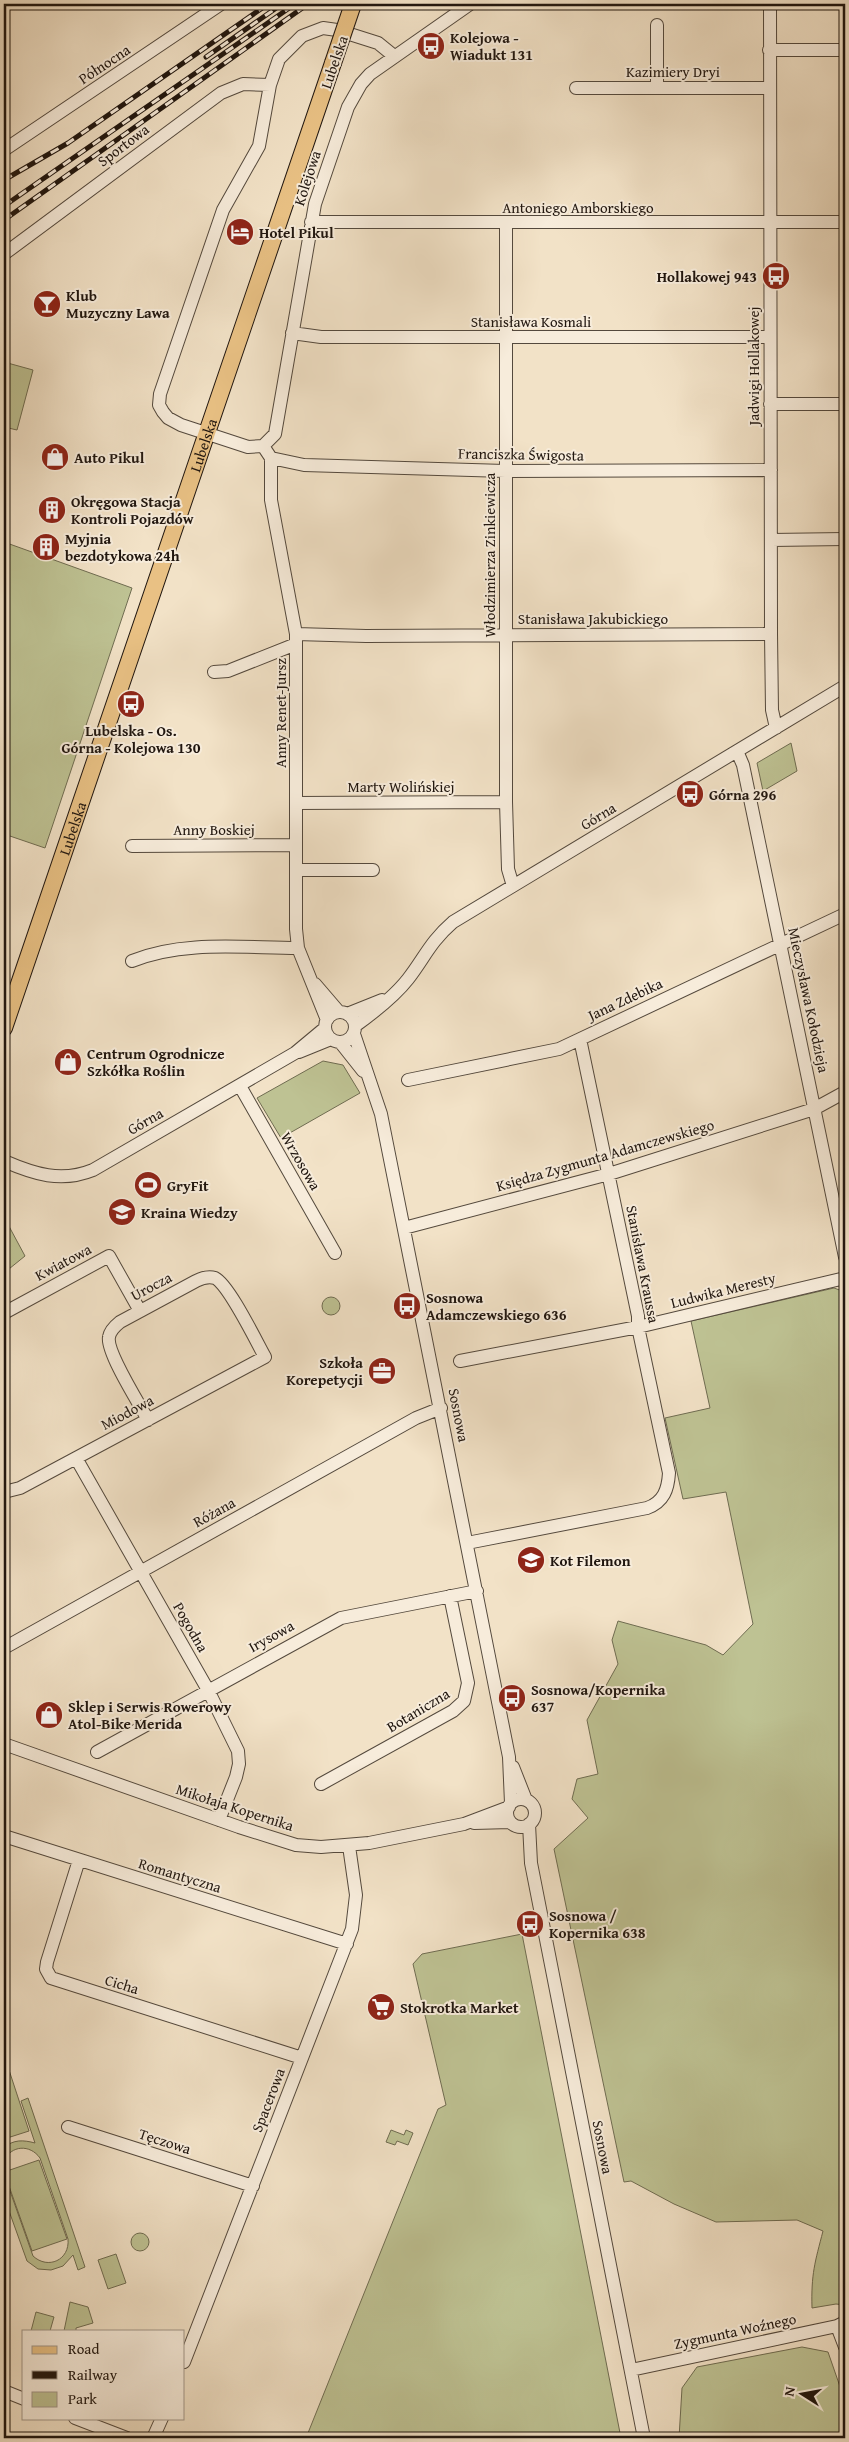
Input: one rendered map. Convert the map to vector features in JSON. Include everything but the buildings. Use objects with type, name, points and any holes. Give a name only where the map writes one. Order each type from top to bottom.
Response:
[{"type":"main road","name":"Lubelska","points":[[4,1028],[353,4]]},
{"type":"street","name":"Północna","points":[[4,150],[221,4]]},
{"type":"street","name":"Kolejowa","points":[[263,446],[275,434],[311,222],[320,188],[348,107],[361,84],[394,56],[470,4]]},
{"type":"street","name":"Jadwigi Hollakowej","points":[[770,4],[769,337],[771,634],[772,710],[776,728]]},
{"type":"street","points":[[657,25],[657,87]]},
{"type":"street","points":[[271,458],[263,446],[248,447],[168,418],[159,405],[159,398],[223,210],[259,146],[270,85],[274,71],[286,50],[302,36],[323,28],[337,30],[378,43],[394,56]]},
{"type":"street","points":[[770,50],[845,50]]},
{"type":"street","name":"Sportowa","points":[[4,254],[221,93],[243,84],[270,85]]},
{"type":"street","name":"Kazimiery Dryi","points":[[576,88],[769,88]]},
{"type":"street","name":"Antoniego Amborskiego","points":[[311,222],[845,222]]},
{"type":"street","name":"Włodzimierza Zinkiewicza","points":[[506,223],[506,802],[508,869],[513,886]]},
{"type":"street","name":"Stanisława Kosmali","points":[[292,333],[321,338],[769,337]]},
{"type":"street","points":[[770,404],[845,404]]},
{"type":"street","name":"Franciszka Świgosta","points":[[271,458],[304,464],[505,471],[770,470]]},
{"type":"street","name":"Anny Renet-Jursz","points":[[271,458],[271,500],[296,639],[298,948],[313,982],[331,1032]]},
{"type":"street","points":[[771,540],[845,539]]},
{"type":"street","name":"Stanisława Jakubickiego","points":[[214,672],[228,671],[296,639],[506,634],[771,634]]},
{"type":"street","name":"Górna","points":[[331,1032],[348,1040],[354,1030],[406,981],[437,935],[453,922],[845,686]]},
{"type":"street","name":"Mieczysława Kołodzieja","points":[[737,751],[743,765],[845,1256]]},
{"type":"street","name":"Marty Wolińskiej","points":[[296,803],[506,802]]},
{"type":"street","name":"Anny Boskiej","points":[[132,846],[296,845]]},
{"type":"street","points":[[296,870],[373,870]]},
{"type":"street","name":"Jana Zdebika","points":[[408,1080],[559,1049],[845,914]]},
{"type":"street","points":[[132,961],[165,951],[191,948],[298,948]]},
{"type":"street","name":"Anny Renet-Jursz","points":[[313,982],[343,1013],[354,1030]]},
{"type":"street","name":"Górna","points":[[4,1161],[36,1174],[47,1176],[66,1177],[83,1174],[240,1086],[331,1032],[343,1013],[389,998]]},
{"type":"street","name":"Sosnowa","points":[[354,1030],[381,1114],[441,1408],[509,1757],[510,1805]]},
{"type":"street","name":"Sosnowa","points":[[331,1032],[370,1080]]},
{"type":"street","name":"Stanisława Kraussa","points":[[467,1543],[655,1506],[664,1495],[669,1473],[580,1039]]},
{"type":"street","name":"Wrzosowa","points":[[240,1086],[335,1253]]},
{"type":"street","name":"Księdza Zygmunta Adamczewskiego","points":[[404,1228],[609,1174],[814,1108],[845,1092]]},
{"type":"street","name":"Kwiatowa","points":[[4,1313],[109,1256],[140,1311]]},
{"type":"street","name":"Urocza","points":[[148,1420],[109,1344],[109,1338],[115,1326],[140,1311],[196,1281],[206,1277],[214,1278],[227,1289],[265,1357]]},
{"type":"street","name":"Ludwika Meresty","points":[[460,1361],[638,1327],[845,1278]]},
{"type":"street","name":"Miodowa","points":[[4,1492],[20,1488],[265,1357]]},
{"type":"street","name":"Różana","points":[[4,1648],[416,1418],[441,1408]]},
{"type":"street","name":"Pogodna","points":[[76,1458],[208,1690],[238,1752],[239,1764],[236,1777],[219,1820]]},
{"type":"street","name":"Irysowa","points":[[97,1752],[341,1618],[477,1591]]},
{"type":"street","name":"Botaniczna","points":[[321,1784],[453,1711],[464,1701],[468,1683],[450,1596]]},
{"type":"street","name":"Mikołaja Kopernika","points":[[4,1744],[219,1820],[296,1844],[322,1847],[348,1846],[464,1824],[519,1824]]},
{"type":"street","name":"Sosnowa","points":[[509,1757],[526,1800]]},
{"type":"street","points":[[518,1799],[526,1800],[532,1806],[535,1814],[519,1824],[507,1815],[510,1805],[518,1799]]},
{"type":"street","name":"Mikołaja Kopernika","points":[[464,1824],[510,1805]]},
{"type":"street","name":"Sosnowa","points":[[519,1824],[531,1863],[644,2438]]},
{"type":"street","name":"Romantyczna","points":[[4,1836],[347,1944]]},
{"type":"street","name":"Spacerowa","points":[[185,2359],[347,1944],[353,1924],[356,1902],[348,1846]]},
{"type":"street","name":"Cicha","points":[[79,1860],[47,1962],[46,1969],[51,1978],[302,2058]]},
{"type":"street","name":"Tęczowa","points":[[68,2127],[253,2186]]},
{"type":"street","points":[[841,2324],[845,2347]]},
{"type":"street","name":"Zygmunta Woźnego","points":[[631,2370],[841,2324]]},
{"type":"street","points":[[4,2391],[22,2398]]},
{"type":"street","points":[[80,2420],[127,2438]]},
{"type":"street","points":[[153,2438],[161,2420]]},
{"type":"green space","points":[[4,362],[33,370],[17,430],[4,427]]},
{"type":"green space","points":[[4,542],[132,588],[45,848],[4,834]]},
{"type":"green space","points":[[791,743],[797,771],[763,791],[757,763]]},
{"type":"green space","points":[[323,1061],[343,1065],[360,1093],[281,1138],[257,1098]]},
{"type":"green space","points":[[4,1217],[25,1256],[4,1273]]},
{"type":"green space","points":[[834,1288],[845,1292],[845,2305],[836,2304],[812,2308],[814,2268],[823,2231],[797,2220],[716,2222],[674,2204],[631,2181],[624,2182],[554,1849],[588,1818],[572,1799],[577,1779],[598,1774],[587,1720],[618,1664],[612,1640],[618,1621],[706,1645],[723,1655],[753,1624],[726,1492],[683,1499],[665,1418],[710,1408],[691,1321]]},
{"type":"green space","points":[[327,1297],[335,1297],[340,1302],[338,1313],[327,1315],[322,1310],[322,1302]]},
{"type":"green space","points":[[522,1934],[621,2438],[306,2438],[438,2109],[446,2105],[413,1964],[422,1954]]},
{"type":"green space","points":[[9,2070],[29,2131],[4,2139],[4,2071]]},
{"type":"green space","points":[[28,2098],[85,2267],[78,2270],[73,2255],[63,2266],[51,2270],[38,2269],[27,2261],[4,2197],[4,2174],[33,2256],[45,2262],[57,2261],[62,2257],[68,2246],[68,2239],[40,2158],[31,2150],[21,2148],[11,2152],[4,2161],[4,2148],[7,2145],[19,2141],[35,2143],[21,2101]]},
{"type":"green space","points":[[391,2130],[404,2135],[406,2130],[413,2133],[408,2145],[397,2141],[395,2145],[386,2142]]},
{"type":"green space","points":[[39,2160],[67,2239],[32,2251],[4,2172]]},
{"type":"green space","points":[[140,2233],[146,2236],[149,2242],[146,2248],[140,2251],[134,2248],[131,2242],[134,2236]]},
{"type":"green space","points":[[116,2254],[126,2283],[108,2289],[98,2260]]},
{"type":"green space","points":[[70,2302],[88,2307],[93,2323],[76,2328],[76,2330],[64,2330]]},
{"type":"green space","points":[[36,2312],[54,2317],[50,2330],[31,2330]]},
{"type":"green space","points":[[802,2347],[828,2352],[845,2401],[845,2438],[679,2438],[682,2388],[697,2367]]},
{"type":"railway","points":[[4,180],[68,143],[268,4]]},
{"type":"railway","points":[[206,57],[282,4]]},
{"type":"railway","points":[[4,206],[295,4]]},
{"type":"railway","points":[[4,220],[308,4]]},
{"type":"place","name":"Kolejowa - Wiadukt 131","points":[[431,46]]},
{"type":"place","name":"Hotel Pikul","points":[[240,232]]},
{"type":"place","name":"Hollakowej 943","points":[[776,276]]},
{"type":"place","name":"Klub Muzyczny Lawa","points":[[47,304]]},
{"type":"place","name":"Auto Pikul","points":[[55,457]]},
{"type":"place","name":"Okręgowa Stacja Kontroli Pojazdów","points":[[52,510]]},
{"type":"place","name":"Myjnia bezdotykowa 24h","points":[[46,547]]},
{"type":"place","name":"Lubelska - Os. Górna - Kolejowa 130","points":[[131,704]]},
{"type":"place","name":"Górna 296","points":[[690,794]]},
{"type":"place","name":"Centrum Ogrodnicze Szkółka Roślin","points":[[68,1062]]},
{"type":"place","name":"GryFit","points":[[148,1185]]},
{"type":"place","name":"Kraina Wiedzy","points":[[122,1212]]},
{"type":"place","name":"Sosnowa Adamczewskiego 636","points":[[407,1306]]},
{"type":"place","name":"Szkoła Korepetycji","points":[[382,1371]]},
{"type":"place","name":"Kot Filemon","points":[[531,1560]]},
{"type":"place","name":"Sosnowa/Kopernika 637","points":[[512,1698]]},
{"type":"place","name":"Sklep i Serwis Rowerowy Atol-Bike Merida","points":[[49,1715]]},
{"type":"place","name":"Sosnowa / Kopernika 638","points":[[530,1924]]},
{"type":"place","name":"Stokrotka Market","points":[[381,2007]]}]
